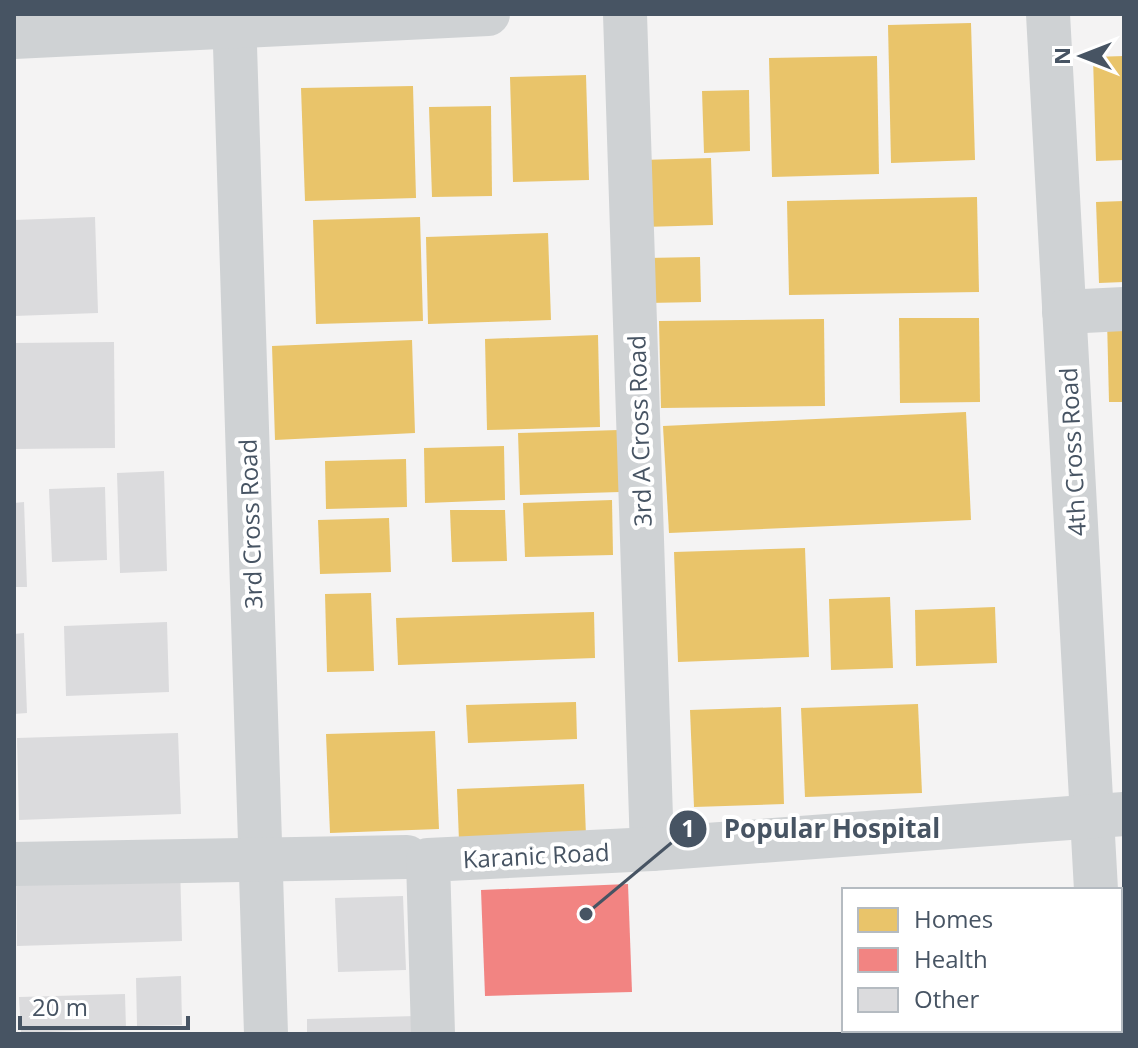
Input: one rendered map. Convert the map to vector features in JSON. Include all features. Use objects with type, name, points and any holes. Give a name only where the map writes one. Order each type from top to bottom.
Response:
[{"type":"street","points":[[14,37],[234,20],[488,14]]},
{"type":"street","name":"3rd A Cross Road","points":[[625,14],[652,849]]},
{"type":"street","name":"4th Cross Road","points":[[1048,14],[1064,312],[1108,815],[1096,888]]},
{"type":"street","name":"3rd Cross Road","points":[[234,20],[266,1034]]},
{"type":"street","points":[[1064,312],[1124,309]]},
{"type":"street","name":"Karanic Road","points":[[14,864],[417,859],[652,849],[1108,815]]},
{"type":"street","points":[[417,859],[433,1034]]},
{"type":"building: Homes","points":[[971,23],[975,160],[891,163],[888,25]]},
{"type":"building: Homes","points":[[877,56],[879,174],[772,177],[769,58]]},
{"type":"building: Homes","points":[[1124,56],[1124,160],[1096,161],[1093,57]]},
{"type":"building: Homes","points":[[586,75],[589,180],[513,182],[510,77]]},
{"type":"building: Homes","points":[[413,86],[416,198],[305,201],[301,88]]},
{"type":"building: Homes","points":[[749,90],[750,151],[704,153],[702,91]]},
{"type":"building: Homes","points":[[491,106],[492,196],[432,197],[429,107]]},
{"type":"building: Homes","points":[[711,158],[713,225],[643,227],[641,160]]},
{"type":"building: Homes","points":[[977,197],[979,292],[789,295],[787,201]]},
{"type":"building: Homes","points":[[1124,201],[1124,282],[1099,283],[1096,202]]},
{"type":"building: Homes","points":[[420,217],[423,321],[316,324],[313,220]]},
{"type":"building: Homes","points":[[548,233],[551,320],[428,324],[426,237]]},
{"type":"building: Homes","points":[[700,257],[701,302],[647,303],[646,258]]},
{"type":"building: Homes","points":[[899,318],[979,318],[980,402],[900,403]]},
{"type":"building: Homes","points":[[824,319],[825,406],[661,408],[659,321]]},
{"type":"building: Homes","points":[[1107,319],[1124,319],[1124,402],[1109,402]]},
{"type":"building: Homes","points":[[598,335],[600,427],[487,430],[485,339]]},
{"type":"building: Homes","points":[[412,340],[415,433],[275,440],[272,346]]},
{"type":"building: Homes","points":[[966,412],[971,520],[669,533],[663,426]]},
{"type":"building: Homes","points":[[619,430],[620,492],[520,495],[518,433]]},
{"type":"building: Homes","points":[[504,446],[505,500],[425,503],[424,448]]},
{"type":"building: Homes","points":[[406,459],[407,507],[326,509],[325,461]]},
{"type":"building: Homes","points":[[612,500],[613,555],[525,557],[523,503]]},
{"type":"building: Homes","points":[[450,510],[505,510],[507,561],[452,562]]},
{"type":"building: Homes","points":[[389,518],[391,572],[320,574],[318,520]]},
{"type":"building: Homes","points":[[805,548],[809,657],[678,662],[674,552]]},
{"type":"building: Homes","points":[[371,593],[374,671],[327,672],[325,594]]},
{"type":"building: Homes","points":[[890,597],[893,668],[831,670],[829,599]]},
{"type":"building: Homes","points":[[995,607],[997,663],[916,666],[915,610]]},
{"type":"building: Homes","points":[[594,612],[595,658],[398,665],[396,618]]},
{"type":"building: Homes","points":[[576,702],[577,739],[468,743],[466,705]]},
{"type":"building: Homes","points":[[918,704],[922,793],[805,797],[801,708]]},
{"type":"building: Homes","points":[[781,707],[784,804],[694,807],[690,710]]},
{"type":"building: Homes","points":[[435,731],[439,829],[330,833],[326,734]]},
{"type":"building: Homes","points":[[584,784],[586,836],[459,841],[457,789]]},
{"type":"building: Health","points":[[628,884],[632,992],[485,996],[481,890]]},
{"type":"building: Other","points":[[95,217],[98,313],[14,316],[14,220]]},
{"type":"building: Other","points":[[114,342],[115,448],[14,449],[14,343]]},
{"type":"building: Other","points":[[164,471],[167,571],[120,573],[117,473]]},
{"type":"building: Other","points":[[105,487],[107,560],[52,562],[49,489]]},
{"type":"building: Other","points":[[24,502],[27,587],[14,587],[14,503]]},
{"type":"building: Other","points":[[167,622],[169,692],[66,696],[64,626]]},
{"type":"building: Other","points":[[24,633],[27,713],[14,714],[14,634]]},
{"type":"building: Other","points":[[178,733],[181,814],[19,820],[17,738]]},
{"type":"building: Other","points":[[180,864],[182,941],[17,946],[16,869]]},
{"type":"building: Other","points":[[403,896],[406,970],[338,972],[335,898]]},
{"type":"building: Other","points":[[181,976],[182,1025],[137,1026],[136,978]]},
{"type":"building: Other","points":[[125,994],[126,1029],[21,1033],[19,997]]},
{"type":"building: Other","points":[[416,1016],[417,1034],[307,1034],[307,1019]]},
{"type":"place","name":"Popular Hospital","points":[[586,914]]}]
